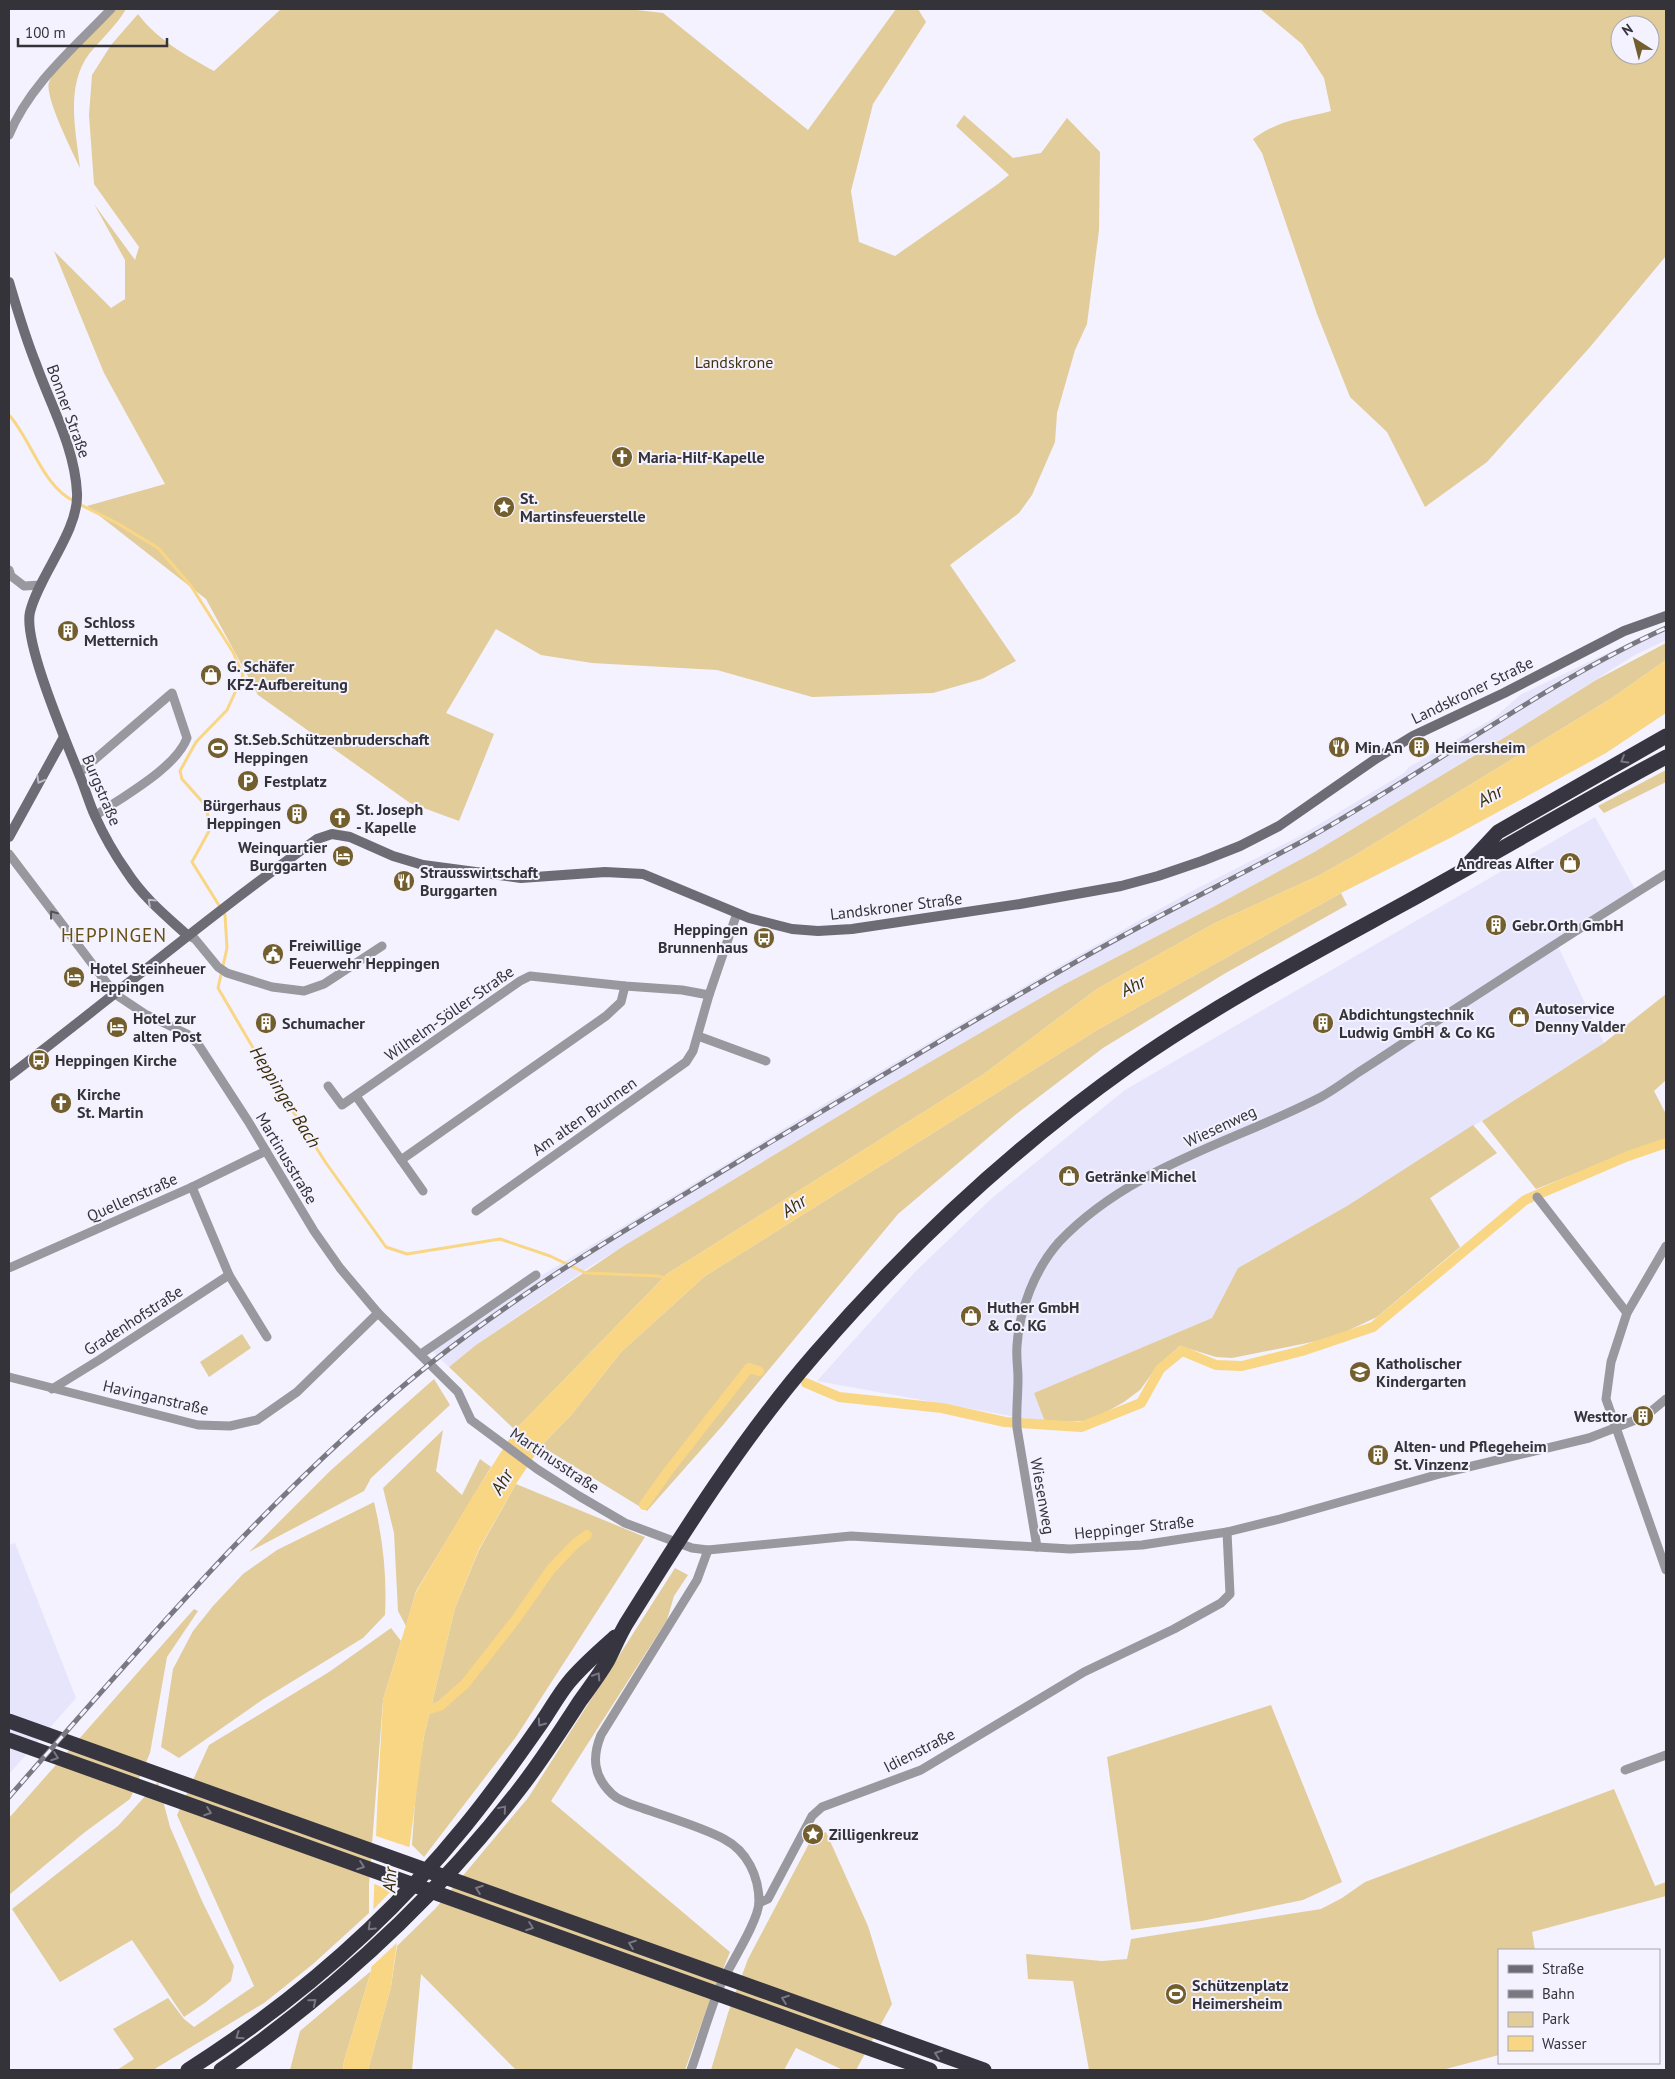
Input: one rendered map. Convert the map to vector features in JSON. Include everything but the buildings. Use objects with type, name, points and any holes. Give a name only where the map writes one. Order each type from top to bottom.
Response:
[{"type":"highway","points":[[1461,872],[1498,832],[1666,736]]},
{"type":"highway","points":[[221,2070],[275,2032],[313,2002],[382,1941],[472,1846],[518,1791],[564,1726],[608,1660],[622,1631],[666,1561],[738,1452],[816,1353],[876,1286],[927,1234],[998,1168],[1128,1066],[1177,1033],[1261,983],[1666,757]]},
{"type":"highway","points":[[188,2070],[274,2011],[340,1956],[376,1922],[464,1828],[502,1779],[568,1683],[622,1631]]},
{"type":"highway","points":[[9,1721],[984,2070]]},
{"type":"highway","points":[[9,1740],[930,2070]]},
{"type":"main road","name":"Bonner Straße","points":[[9,282],[36,365],[70,453],[76,477],[77,499],[74,513],[30,614],[31,634]]},
{"type":"main road","name":"Landskroner Straße","points":[[9,1076],[115,994],[187,935],[317,839],[332,834],[350,837],[393,856],[457,870],[521,878],[604,872],[643,874],[737,913],[765,923],[792,929],[818,931],[852,929],[1020,904],[1121,886],[1186,867],[1240,846],[1270,830],[1413,736],[1504,693],[1617,634],[1666,616]]},
{"type":"main road","name":"Burgstraße","points":[[31,634],[40,669],[95,816],[127,873],[146,897],[187,935]]},
{"type":"main road","points":[[9,837],[64,737]]},
{"type":"street","points":[[9,135],[18,114],[38,84],[111,9]]},
{"type":"street","points":[[9,570],[11,576],[24,586],[41,585]]},
{"type":"street","points":[[79,774],[172,693],[188,738],[184,748],[168,765],[95,816]]},
{"type":"street","name":"Martinusstraße","points":[[9,854],[115,994],[145,1014],[187,1034],[198,1044],[323,1244],[340,1268],[378,1313],[458,1392],[471,1420],[537,1469],[625,1523],[645,1531]]},
{"type":"street","name":"Wiesenweg","points":[[1037,1547],[1017,1424],[1018,1378],[1016,1347],[1021,1318],[1033,1284],[1045,1262],[1059,1243],[1087,1217],[1129,1186],[1322,1096],[1666,874]]},
{"type":"street","name":"Am alten Brunnen","points":[[476,1211],[686,1062],[693,1052],[709,995],[737,913]]},
{"type":"street","points":[[187,935],[195,939],[218,966],[227,973],[272,987],[304,991],[324,984],[382,946]]},
{"type":"street","name":"Wilhelm-Söller-Straße","points":[[328,1086],[342,1105],[520,980],[530,976],[537,975],[625,986],[682,990],[709,995]]},
{"type":"street","points":[[401,1160],[606,1016],[621,1002],[625,986]]},
{"type":"street","points":[[698,1036],[766,1060]]},
{"type":"street","points":[[356,1096],[423,1191]]},
{"type":"street","name":"Quellenstraße","points":[[9,1268],[192,1187],[266,1151]]},
{"type":"street","points":[[192,1187],[230,1276],[267,1337]]},
{"type":"street","points":[[1537,1197],[1627,1313]]},
{"type":"street","points":[[1666,1246],[1627,1313],[1612,1362],[1606,1399],[1666,1570]]},
{"type":"street","points":[[421,1354],[536,1275]]},
{"type":"street","name":"Gradenhofstraße","points":[[52,1389],[230,1276]]},
{"type":"street","name":"Havinganstraße","points":[[9,1377],[198,1424],[230,1426],[257,1420],[297,1392],[378,1313]]},
{"type":"street","points":[[1648,1414],[1666,1399]]},
{"type":"street","name":"Heppinger Straße","points":[[645,1531],[692,1548],[708,1550],[851,1536],[1070,1549],[1142,1545],[1227,1532],[1443,1473],[1589,1438],[1638,1419]]},
{"type":"street","name":"Idienstraße","points":[[691,2070],[721,1984],[759,1904],[768,1898],[812,1816],[822,1807],[921,1770],[1084,1672],[1221,1604],[1230,1594],[1227,1532]]},
{"type":"street","points":[[708,1550],[697,1580],[601,1736],[595,1751],[596,1768],[612,1795],[630,1804],[724,1839],[738,1849],[748,1860],[756,1878],[759,1904]]},
{"type":"street","points":[[1625,1770],[1666,1755]]},
{"type":"shaded area","points":[[1666,625],[1666,640],[1633,656],[1507,736],[1316,851],[1063,985],[880,1091],[591,1266],[476,1345],[449,1367],[432,1351],[521,1288],[831,1100],[1066,962],[1190,892],[1298,837],[1404,773],[1409,767],[1494,718],[1520,695]]},
{"type":"shaded area","points":[[1595,817],[1636,891],[1556,942],[1604,1043],[1347,1206],[1238,1268],[1212,1318],[1034,1393],[1045,1422],[817,1381],[916,1271],[992,1198],[1125,1090]]},
{"type":"shaded area","points":[[15,1543],[76,1698],[9,1774],[9,1545]]},
{"type":"green space","points":[[117,9],[126,9],[114,26],[89,54],[77,80],[74,109],[80,168],[55,111],[49,82],[53,74],[69,55]]},
{"type":"green space","name":"Landskrone","points":[[281,9],[628,9],[663,13],[808,130],[896,9],[918,9],[926,22],[873,104],[851,191],[859,242],[895,256],[1009,175],[956,126],[964,115],[1013,158],[1041,153],[1067,118],[1100,152],[1099,230],[1087,324],[1075,350],[1057,413],[1055,442],[1032,495],[1019,513],[950,565],[1016,661],[982,679],[933,693],[812,697],[717,670],[592,663],[541,655],[496,629],[446,713],[494,734],[459,821],[410,803],[258,695],[206,599],[87,506],[165,484],[104,373],[54,251],[111,308],[125,299],[125,260],[94,204],[135,260],[139,247],[94,184],[89,115],[92,75],[111,45],[138,14],[163,39],[214,71]]},
{"type":"green space","points":[[1260,9],[1666,9],[1666,256],[1590,347],[1487,462],[1425,507],[1387,432],[1350,397],[1317,314],[1262,153],[1253,139],[1282,123],[1331,111],[1324,78],[1302,44]]},
{"type":"green space","points":[[1666,643],[1666,660],[1612,698],[1320,875],[1215,923],[1097,989],[984,1074],[667,1274],[515,1430],[449,1367],[476,1345],[622,1247],[880,1091],[1063,985],[1316,851],[1596,680]]},
{"type":"green space","points":[[1666,770],[1666,782],[1604,813],[1598,806]]},
{"type":"green space","points":[[1341,893],[1347,905],[1224,974],[1103,1048],[1015,1115],[898,1214],[723,1425],[647,1511],[541,1446],[572,1414],[621,1352],[705,1276],[1097,1030]]},
{"type":"green space","points":[[1666,994],[1666,1080],[1654,1091],[1666,1114],[1666,1139],[1536,1189],[1482,1121],[1604,1043]]},
{"type":"green space","points":[[1473,1125],[1497,1153],[1430,1198],[1460,1247],[1377,1317],[1332,1338],[1232,1358],[1216,1357],[1180,1346],[1158,1365],[1140,1390],[1124,1402],[1090,1421],[1045,1422],[1034,1393],[1212,1318],[1238,1268],[1347,1206]]},
{"type":"green space","points":[[242,1334],[251,1348],[209,1377],[200,1362]]},
{"type":"green space","points":[[434,1379],[450,1405],[371,1478],[364,1491],[249,1552],[330,1471]]},
{"type":"green space","points":[[443,1430],[436,1471],[462,1495],[480,1459],[491,1467],[416,1591],[406,1626],[398,1611],[394,1533],[383,1488]]},
{"type":"green space","points":[[516,1484],[645,1537],[516,1737],[424,1857],[412,1845],[416,1788],[424,1736],[455,1608],[479,1550]]},
{"type":"green space","points":[[374,1502],[384,1558],[385,1615],[363,1638],[262,1700],[179,1758],[161,1747],[173,1669],[193,1631],[213,1606],[243,1574],[277,1550]]},
{"type":"green space","points":[[675,1568],[688,1575],[674,1596],[667,1620],[551,1801],[730,1952],[707,2008],[685,2070],[516,2070],[421,1974],[412,2070],[368,2070],[391,1987],[397,1946],[435,1909],[528,1798]]},
{"type":"green space","points":[[194,1609],[198,1611],[167,1657],[150,1753],[130,1799],[85,1832],[9,1895],[9,1818]]},
{"type":"green space","points":[[391,1628],[401,1641],[383,1700],[369,1884],[369,1913],[313,1964],[264,2003],[153,2070],[117,2070],[134,2059],[113,2029],[168,1998],[184,2019],[194,2027],[254,1986],[177,1815],[209,1745],[329,1672]]},
{"type":"green space","points":[[1271,1705],[1342,1882],[1303,1900],[1202,1921],[1131,1930],[1107,1757]]},
{"type":"green space","points":[[158,1782],[170,1827],[202,1901],[234,1966],[231,1981],[184,2017],[132,1940],[60,1982],[12,1909],[118,1826]]},
{"type":"green space","points":[[1614,1789],[1655,1886],[1666,1882],[1666,1896],[1532,1932],[1535,1949],[1498,1949],[1498,2055],[1442,2070],[1089,2070],[1073,1981],[1028,1979],[1026,1954],[1102,1961],[1127,1959],[1131,1939],[1321,1909],[1342,1898],[1365,1882]]},
{"type":"green space","points":[[826,1832],[868,1926],[892,2004],[856,2070],[843,2070],[796,2048],[784,2070],[711,2070],[728,2013],[748,1959],[812,1838]]},
{"type":"green space","points":[[371,1971],[343,2070],[290,2070],[300,2031]]},
{"type":"water","name":"Ahr","points":[[1666,660],[1666,713],[1606,753],[1452,837],[1341,893],[1097,1030],[705,1276],[621,1352],[572,1414],[541,1446],[516,1484],[479,1549],[455,1608],[424,1736],[391,1987],[368,2070],[343,2070],[371,1971],[383,1700],[416,1592],[468,1504],[515,1430],[667,1274],[984,1074],[1097,989],[1215,923],[1320,875],[1357,854],[1612,698]]},
{"type":"pier","points":[[373,1835],[412,1848],[400,1940],[369,1969],[371,1912],[391,1891],[372,1883]]},
{"type":"waterway","name":"Heppinger Bach","points":[[9,415],[54,485],[74,501]]},
{"type":"waterway","name":"Heppinger Bach","points":[[79,504],[117,523],[158,548],[191,586],[233,652],[243,675],[227,710],[196,742],[180,771],[182,779],[207,807],[209,831],[192,862],[225,915],[227,948],[218,988],[259,1058],[326,1163],[386,1247],[407,1254],[500,1239],[550,1256],[586,1273],[666,1278]]},
{"type":"waterway","points":[[806,1383],[839,1397],[942,1408],[1005,1422],[1081,1427],[1141,1403],[1160,1369],[1182,1351],[1216,1365],[1242,1366],[1302,1351],[1373,1327],[1525,1200],[1628,1156],[1666,1143]]},
{"type":"waterway","points":[[644,1505],[749,1368],[759,1371]]},
{"type":"waterway","points":[[419,1712],[440,1706],[465,1684],[516,1619],[551,1569],[575,1544],[587,1535]]},
{"type":"railway","points":[[9,1797],[159,1627],[263,1516],[373,1412],[431,1363],[507,1306],[627,1229],[987,1013],[1125,934],[1349,815],[1573,676],[1666,628]]},
{"type":"place","name":"Maria-Hilf-Kapelle","points":[[622,457]]},
{"type":"place","name":"St. Martinsfeuerstelle","points":[[504,507]]},
{"type":"place","name":"Schloss Metternich","points":[[68,631]]},
{"type":"place","name":"G. Schäfer KFZ-Aufbereitung","points":[[211,675]]},
{"type":"place","name":"Min An","points":[[1339,747]]},
{"type":"place","name":"Heimersheim","points":[[1419,747]]},
{"type":"place","name":"St.Seb.Schützenbruderschaft Heppingen","points":[[218,748]]},
{"type":"place","name":"Festplatz","points":[[248,781]]},
{"type":"place","name":"Bürgerhaus Heppingen","points":[[297,814]]},
{"type":"place","name":"St. Joseph - Kapelle","points":[[340,818]]},
{"type":"place","name":"Weinquartier Burggarten","points":[[343,856]]},
{"type":"place","name":"Andreas Alfter","points":[[1570,863]]},
{"type":"place","name":"Strausswirtschaft Burggarten","points":[[404,881]]},
{"type":"place","name":"Gebr.Orth GmbH","points":[[1496,925]]},
{"type":"place","name":"Heppingen Brunnenhaus","points":[[764,938]]},
{"type":"place","name":"Freiwillige Feuerwehr Heppingen","points":[[273,954]]},
{"type":"place","name":"Hotel Steinheuer Heppingen","points":[[74,977]]},
{"type":"place","name":"Autoservice Denny Valder","points":[[1519,1017]]},
{"type":"place","name":"Schumacher","points":[[266,1023]]},
{"type":"place","name":"Abdichtungstechnik Ludwig GmbH & Co KG","points":[[1323,1023]]},
{"type":"place","name":"Hotel zur alten Post","points":[[117,1027]]},
{"type":"place","name":"Heppingen Kirche","points":[[39,1060]]},
{"type":"place","name":"Kirche St. Martin","points":[[61,1103]]},
{"type":"place","name":"Getränke Michel","points":[[1069,1176]]},
{"type":"place","name":"Huther GmbH & Co. KG","points":[[971,1316]]},
{"type":"place","name":"Katholischer Kindergarten","points":[[1360,1372]]},
{"type":"place","name":"Westtor","points":[[1643,1416]]},
{"type":"place","name":"Alten- und Pflegeheim St. Vinzenz","points":[[1378,1455]]},
{"type":"place","name":"Zilligenkreuz","points":[[813,1834]]},
{"type":"place","name":"Schützenplatz Heimersheim","points":[[1176,1994]]},
{"type":"district","name":"HEPPINGEN","points":[[114,935]]}]
